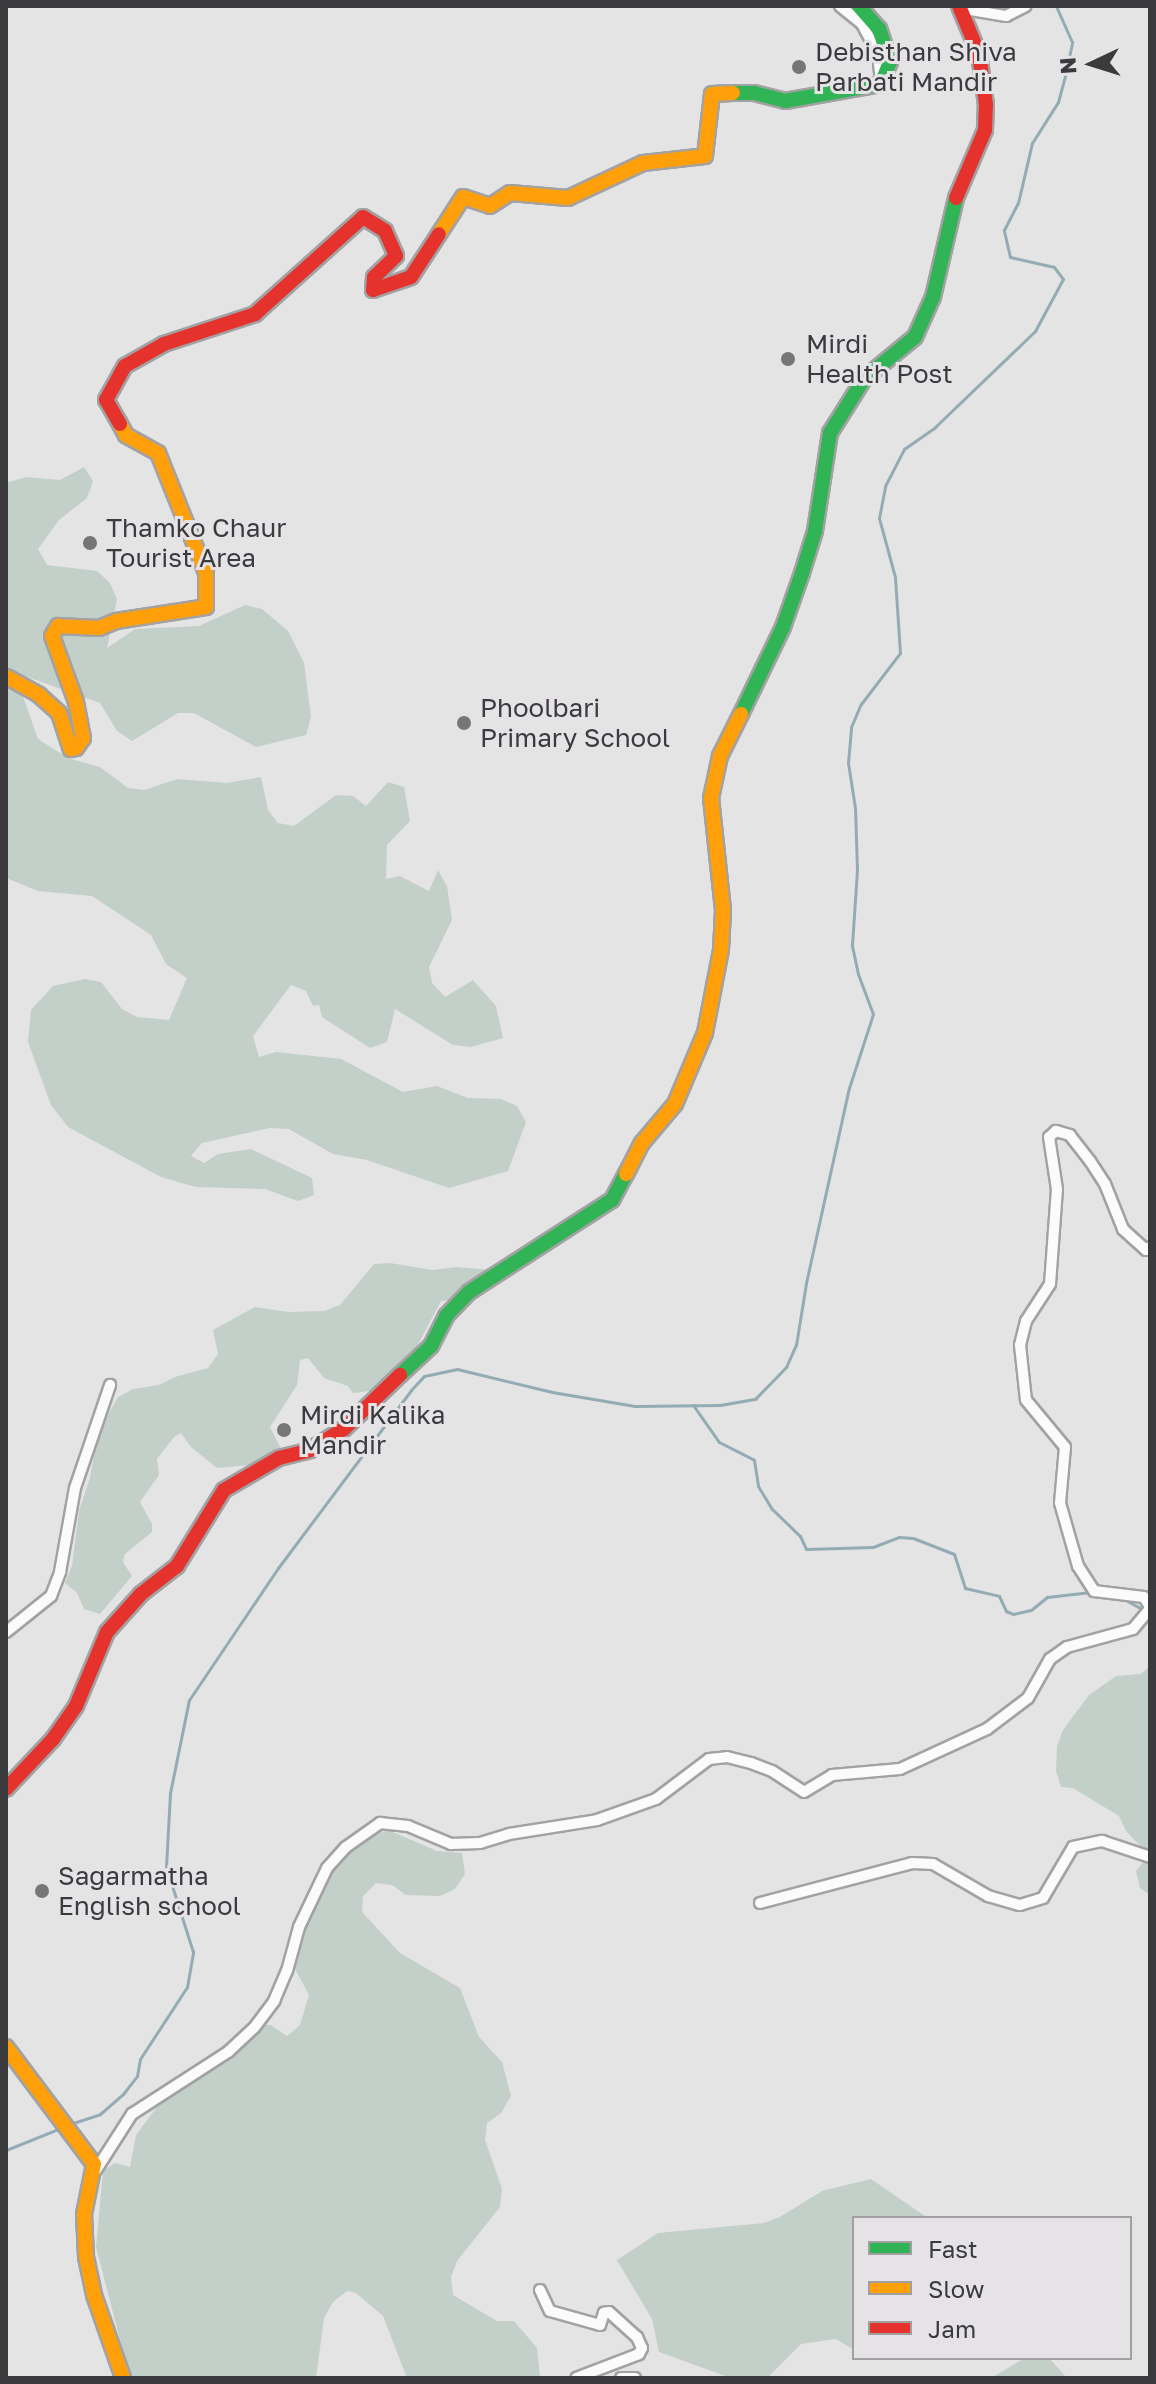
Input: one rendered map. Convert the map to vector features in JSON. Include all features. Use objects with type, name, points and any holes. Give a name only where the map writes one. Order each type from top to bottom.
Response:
[{"type":"main road","points":[[7,677],[39,695],[59,713],[71,749],[76,748],[83,738],[76,702],[52,636],[58,626],[99,628],[116,621],[206,607],[206,573],[158,453],[126,435],[106,400],[125,366],[164,344],[255,314],[363,217],[385,231],[396,256],[374,277],[373,290],[411,277],[463,197],[490,206],[510,193],[568,198],[643,163],[705,156],[712,94],[754,93],[785,101],[881,84],[890,62],[879,29],[859,6]]},
{"type":"main road","points":[[6,1789],[53,1739],[76,1706],[107,1632],[141,1594],[177,1566],[224,1490],[279,1458],[310,1450],[344,1429],[431,1346],[446,1316],[469,1292],[612,1200],[642,1143],[675,1104],[705,1033],[721,950],[723,910],[711,798],[720,756],[783,627],[802,573],[815,531],[830,433],[864,379],[915,337],[933,297],[956,197],[985,130],[979,54],[959,7]]},
{"type":"main road","points":[[6,2047],[93,2170],[84,2214],[86,2257],[94,2295],[123,2378]]},
{"type":"street","points":[[840,6],[862,24],[878,54],[881,84]]},
{"type":"street","points":[[959,7],[1006,16],[1026,6]]},
{"type":"street","points":[[93,2170],[132,2114],[228,2052],[254,2028],[274,2001],[287,1971],[299,1927],[327,1868],[346,1847],[380,1823],[408,1826],[451,1844],[480,1843],[509,1834],[597,1820],[656,1799],[709,1759],[727,1757],[751,1763],[804,1792],[832,1775],[900,1769],[987,1729],[1028,1698],[1050,1659],[1067,1647],[1133,1629],[1150,1608],[1144,1597],[1094,1591],[1078,1566],[1060,1503],[1065,1447],[1026,1400],[1020,1345],[1026,1321],[1050,1284],[1057,1189],[1049,1137],[1056,1131],[1070,1135],[1105,1184],[1123,1229],[1146,1250],[1150,1247]]},
{"type":"street","points":[[6,1632],[51,1596],[60,1572],[75,1488],[110,1385]]},
{"type":"street","points":[[760,1903],[912,1863],[933,1864],[988,1896],[1020,1905],[1043,1898],[1073,1847],[1102,1841],[1150,1857]]},
{"type":"street","points":[[540,2290],[550,2311],[600,2325],[604,2313],[609,2312],[637,2337],[642,2348],[639,2354],[576,2378]]},
{"type":"street","points":[[621,2378],[635,2378]]},
{"type":"shaded area","points":[[84,467],[93,481],[87,498],[59,520],[38,549],[47,565],[97,571],[110,583],[117,599],[107,648],[135,629],[199,626],[245,605],[262,609],[288,631],[304,663],[311,717],[306,735],[256,747],[194,713],[178,713],[132,741],[117,731],[100,703],[22,675],[21,691],[38,739],[68,758],[100,767],[128,788],[144,790],[177,779],[227,783],[261,777],[268,810],[278,823],[294,826],[336,795],[353,796],[366,806],[388,782],[404,787],[410,821],[387,845],[386,879],[400,876],[429,891],[438,870],[447,886],[452,920],[429,967],[432,983],[445,997],[473,980],[496,1006],[503,1038],[471,1047],[453,1045],[395,1009],[387,1042],[370,1048],[322,1017],[319,1005],[313,1006],[306,991],[291,985],[253,1036],[259,1057],[276,1052],[341,1059],[403,1092],[437,1086],[468,1098],[501,1099],[517,1106],[526,1122],[508,1171],[449,1188],[367,1160],[333,1154],[289,1129],[270,1128],[202,1143],[191,1156],[204,1163],[218,1154],[251,1149],[312,1178],[314,1195],[298,1201],[265,1189],[196,1187],[161,1177],[68,1127],[51,1105],[28,1042],[31,1010],[53,986],[85,979],[101,982],[122,1009],[137,1017],[169,1020],[187,978],[166,964],[151,935],[92,896],[38,891],[6,878],[6,483],[26,477],[60,480]]},
{"type":"shaded area","points":[[390,1263],[432,1270],[457,1267],[491,1270],[453,1300],[441,1301],[414,1352],[370,1391],[353,1393],[348,1386],[324,1378],[308,1358],[300,1360],[297,1385],[270,1427],[281,1449],[250,1465],[217,1468],[191,1447],[181,1433],[174,1437],[157,1459],[159,1475],[140,1502],[152,1524],[152,1532],[125,1554],[123,1562],[132,1576],[100,1614],[84,1609],[77,1593],[65,1583],[72,1566],[79,1511],[90,1478],[98,1433],[118,1397],[133,1389],[159,1385],[208,1368],[218,1354],[213,1330],[255,1307],[288,1312],[324,1311],[340,1305],[374,1264]]},
{"type":"shaded area","points":[[1150,1666],[1150,1895],[1140,1888],[1136,1871],[1146,1859],[1144,1850],[1126,1831],[1119,1816],[1073,1788],[1061,1787],[1056,1771],[1057,1746],[1063,1730],[1089,1695],[1116,1676],[1141,1674]]},
{"type":"shaded area","points":[[388,1830],[437,1851],[462,1853],[465,1874],[455,1889],[440,1896],[406,1895],[392,1885],[376,1883],[363,1896],[362,1912],[400,1953],[460,1988],[479,2037],[502,2062],[511,2096],[501,2113],[487,2123],[485,2140],[502,2189],[500,2207],[457,2261],[451,2277],[453,2295],[497,2321],[514,2321],[537,2348],[540,2378],[407,2378],[383,2316],[356,2293],[347,2291],[333,2302],[324,2318],[316,2378],[130,2378],[96,2247],[103,2171],[115,2163],[130,2167],[136,2135],[157,2107],[231,2055],[262,2025],[271,2025],[287,2036],[300,2025],[309,1995],[295,1969],[298,1942],[335,1865],[368,1837]]},
{"type":"shaded area","points":[[871,2179],[925,2216],[852,2216],[852,2349],[836,2339],[801,2344],[767,2378],[731,2378],[659,2352],[652,2319],[617,2260],[658,2233],[764,2223],[780,2217],[822,2191]]},
{"type":"shaded area","points":[[1021,2360],[1051,2360],[1067,2378],[991,2378]]},
{"type":"waterway","points":[[73,2123],[100,2114],[123,2094],[137,2076],[140,2059],[187,1987],[193,1952],[166,1867],[170,1793],[189,1700],[278,1568],[424,1376],[457,1369],[552,1392],[635,1406],[720,1405],[755,1399],[786,1367],[796,1345],[806,1283],[849,1088],[873,1014],[858,974],[852,945],[857,870],[855,808],[848,763],[851,727],[861,704],[900,653],[895,577],[879,518],[885,486],[904,449],[935,427],[1035,331],[1063,279],[1054,267],[1010,257],[1004,230],[1018,203],[1032,143],[1058,102],[1065,76],[1072,42],[1056,6]]},
{"type":"waterway","points":[[693,1405],[719,1442],[754,1460],[758,1486],[772,1509],[800,1536],[806,1549],[873,1547],[899,1537],[913,1538],[954,1554],[965,1588],[999,1596],[1006,1611],[1013,1614],[1031,1610],[1047,1597],[1091,1592]]},
{"type":"waterway","points":[[1122,1598],[1144,1610]]},
{"type":"waterway","points":[[6,2150],[58,2129]]},
{"type":"traffic: fast","points":[[733,93],[754,93],[785,101],[881,84],[890,62],[879,29],[859,6]]},
{"type":"traffic: fast","points":[[741,714],[783,627],[802,573],[815,531],[830,433],[864,379],[915,337],[933,297],[956,198]]},
{"type":"traffic: fast","points":[[400,1375],[431,1346],[446,1316],[469,1292],[612,1200],[626,1174]]},
{"type":"traffic: slow","points":[[439,234],[463,197],[490,206],[510,193],[568,198],[643,163],[705,156],[712,94],[733,93]]},
{"type":"traffic: slow","points":[[7,677],[39,695],[59,713],[71,749],[76,748],[83,738],[76,702],[52,636],[58,626],[99,628],[116,621],[206,607],[206,573],[158,453],[126,435],[120,424]]},
{"type":"traffic: slow","points":[[626,1174],[642,1143],[675,1104],[705,1033],[721,950],[723,910],[711,798],[720,756],[741,714]]},
{"type":"traffic: slow","points":[[6,2047],[94,2164],[84,2214],[86,2257],[94,2295],[123,2378]]},
{"type":"traffic: jam","points":[[956,198],[985,130],[986,105],[979,54],[959,6]]},
{"type":"traffic: jam","points":[[120,424],[106,400],[125,366],[164,344],[255,314],[363,217],[385,231],[396,256],[374,277],[373,290],[411,277],[439,234]]},
{"type":"traffic: jam","points":[[6,1789],[53,1739],[76,1706],[107,1632],[141,1594],[177,1566],[224,1490],[279,1458],[310,1450],[344,1429],[400,1375]]},
{"type":"place","name":"Debisthan Shiva Parbati Mandir","points":[[799,67]]},
{"type":"place","name":"Mirdi Health Post","points":[[788,359]]},
{"type":"place","name":"Thamko Chaur Tourist Area","points":[[90,543]]},
{"type":"place","name":"Phoolbari Primary School","points":[[464,723]]},
{"type":"place","name":"Mirdi Kalika Mandir","points":[[284,1430]]},
{"type":"place","name":"Sagarmatha English school","points":[[42,1891]]}]
